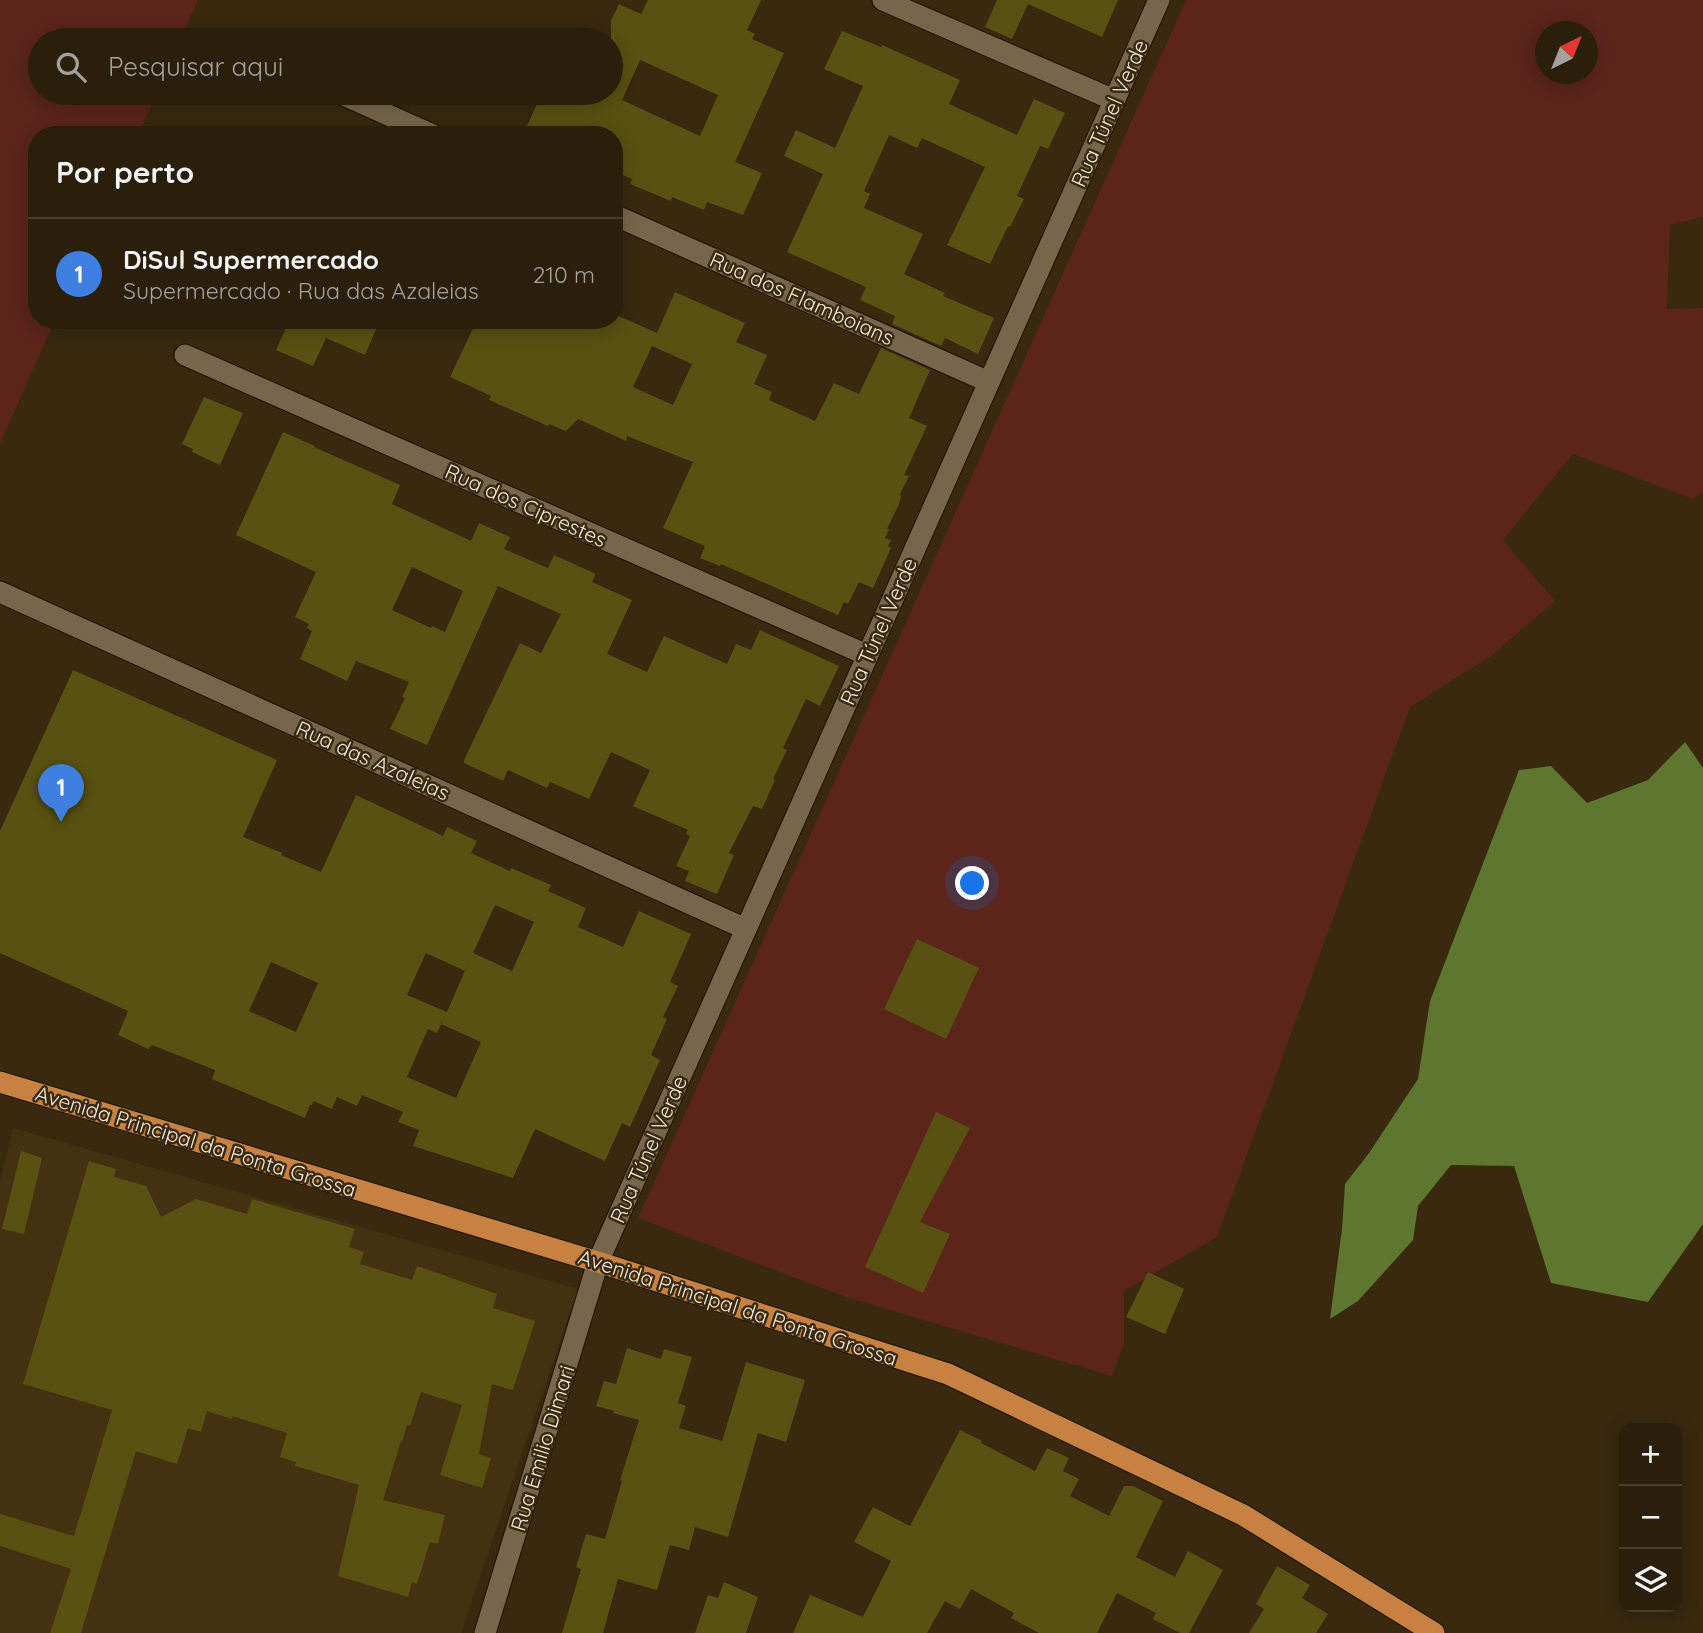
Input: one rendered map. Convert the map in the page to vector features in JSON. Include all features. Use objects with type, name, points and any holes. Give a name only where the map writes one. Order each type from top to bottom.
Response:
[{"type":"main road","name":"Avenida Principal da Ponta Grossa","points":[[0,1082],[598,1262],[948,1374],[1243,1515],[1434,1633]]},
{"type":"street","points":[[883,0],[1114,100]]},
{"type":"street","name":"Rua Túnel Verde","points":[[598,1262],[1159,0]]},
{"type":"street","points":[[366,105],[413,126]]},
{"type":"street","name":"Rua dos Flamboians","points":[[623,219],[989,382]]},
{"type":"street","name":"Rua dos Ciprestes","points":[[185,355],[867,655]]},
{"type":"street","name":"Rua das Azaleias","points":[[0,592],[746,929]]},
{"type":"street","name":"Rua Emilio Dimari","points":[[485,1633],[598,1262]]},
{"type":"shaded area","points":[[0,0],[198,0],[185,28],[28,28],[28,105],[152,105],[142,126],[28,126],[28,329],[51,329],[0,444]]},
{"type":"shaded area","points":[[1186,0],[1703,0],[1703,217],[1670,225],[1667,309],[1703,308],[1703,492],[1693,499],[1573,454],[1503,540],[1555,601],[1491,656],[1410,707],[1217,1237],[1124,1291],[1124,1344],[1112,1376],[843,1296],[638,1218]]},
{"type":"shaded area","points":[[1685,742],[1703,768],[1703,1224],[1648,1302],[1551,1283],[1514,1166],[1451,1165],[1418,1206],[1413,1240],[1358,1301],[1330,1319],[1345,1184],[1418,1079],[1430,1001],[1519,770],[1551,766],[1587,803],[1648,780]]},
{"type":"shaded area","points":[[13,1128],[578,1289],[461,1633],[0,1633],[0,1181]]},
{"type":"building","points":[[648,0],[761,0],[747,30],[755,34],[752,39],[784,53],[735,162],[762,173],[743,215],[707,202],[704,210],[672,197],[671,201],[630,184],[632,179],[623,175],[623,126],[527,126],[537,105],[623,105],[623,100],[700,136],[718,95],[640,60],[623,98],[623,28],[611,28],[611,21],[619,4],[641,14]]},
{"type":"building","points":[[997,0],[1118,0],[1102,37],[1028,4],[1012,39],[985,27]]},
{"type":"building","points":[[842,31],[881,47],[882,45],[960,80],[949,104],[1017,135],[1034,99],[1065,113],[1048,149],[1040,146],[1017,196],[1024,199],[990,264],[947,245],[985,167],[922,138],[917,148],[889,135],[864,191],[870,194],[864,208],[923,234],[904,274],[945,293],[943,296],[994,318],[978,354],[945,338],[941,346],[892,324],[895,316],[860,300],[866,287],[787,252],[823,174],[784,156],[796,130],[835,148],[863,86],[824,69]]},
{"type":"building","points":[[675,292],[745,323],[736,342],[767,355],[754,384],[772,392],[769,400],[815,421],[834,383],[859,394],[881,348],[930,370],[909,418],[927,426],[904,475],[909,476],[885,538],[891,540],[888,546],[891,548],[873,588],[859,582],[848,604],[844,602],[838,615],[721,564],[720,566],[700,558],[705,546],[663,528],[693,462],[627,436],[626,441],[578,419],[566,431],[549,424],[548,426],[489,400],[491,396],[450,377],[473,329],[623,329],[623,318],[657,333]],"holes":[[[652,346],[692,364],[673,405],[633,387]]]},
{"type":"building","points":[[285,329],[376,329],[365,355],[326,338],[313,366],[276,350]]},
{"type":"building","points":[[204,397],[243,413],[220,465],[192,452],[193,449],[182,444]]},
{"type":"building","points":[[283,432],[400,485],[392,504],[471,541],[479,523],[510,537],[504,549],[548,568],[554,555],[596,574],[592,582],[632,600],[607,654],[647,672],[664,636],[727,664],[736,644],[751,650],[760,630],[839,666],[820,706],[806,699],[783,748],[787,750],[762,809],[753,806],[729,853],[734,855],[717,894],[685,881],[689,871],[676,866],[690,836],[686,834],[688,830],[633,806],[650,770],[611,752],[589,799],[550,782],[547,788],[508,770],[503,781],[464,763],[520,643],[541,653],[561,614],[498,586],[427,745],[390,729],[405,698],[402,697],[409,682],[356,661],[347,681],[300,659],[312,631],[307,628],[309,624],[295,617],[316,572],[236,535]],"holes":[[[412,567],[463,591],[445,632],[392,610]]]},
{"type":"building","points":[[73,670],[277,760],[243,837],[282,853],[281,855],[321,872],[356,795],[443,836],[447,827],[477,841],[471,853],[510,871],[511,868],[551,885],[548,891],[586,908],[578,927],[623,947],[639,911],[691,934],[670,982],[678,986],[663,1017],[667,1019],[651,1055],[660,1060],[630,1127],[622,1123],[605,1161],[535,1129],[513,1178],[413,1146],[419,1130],[398,1122],[403,1112],[362,1095],[357,1106],[337,1097],[332,1109],[313,1101],[305,1118],[212,1079],[215,1070],[152,1045],[148,1049],[118,1035],[128,1011],[0,953],[0,831]],"holes":[[[495,905],[534,922],[512,971],[473,953]],[[426,953],[465,971],[447,1012],[407,995]],[[271,962],[318,983],[296,1032],[249,1011]],[[441,1024],[481,1042],[456,1098],[407,1077],[428,1029],[437,1033]]]},
{"type":"building","points":[[917,939],[979,968],[946,1039],[884,1009]]},
{"type":"building","points":[[936,1112],[970,1128],[920,1222],[950,1234],[923,1293],[865,1267]]},
{"type":"building","points":[[21,1151],[42,1158],[24,1234],[2,1229]]},
{"type":"building","points":[[89,1161],[116,1169],[114,1177],[146,1186],[161,1217],[196,1199],[247,1214],[252,1199],[355,1229],[349,1247],[364,1252],[360,1264],[412,1280],[417,1266],[497,1294],[493,1308],[535,1321],[513,1390],[492,1384],[479,1454],[491,1458],[482,1488],[440,1475],[462,1405],[421,1392],[410,1426],[407,1425],[401,1441],[383,1500],[445,1515],[438,1544],[430,1542],[417,1584],[412,1582],[408,1597],[338,1576],[359,1485],[295,1466],[296,1462],[280,1457],[287,1433],[207,1411],[201,1432],[188,1428],[177,1464],[136,1451],[81,1633],[50,1633],[71,1569],[0,1546],[0,1514],[74,1536],[112,1410],[23,1384]]},
{"type":"building","points":[[1148,1272],[1184,1289],[1165,1334],[1126,1317]]},
{"type":"building","points":[[627,1348],[661,1359],[664,1349],[692,1357],[678,1403],[686,1406],[679,1428],[722,1441],[746,1362],[805,1380],[786,1442],[758,1433],[728,1537],[695,1527],[689,1550],[670,1545],[657,1590],[618,1579],[603,1633],[562,1633],[581,1569],[576,1567],[586,1534],[605,1539],[639,1420],[596,1406],[604,1381],[616,1384]]},
{"type":"building","points":[[960,1430],[1035,1471],[1047,1448],[1069,1458],[1063,1471],[1079,1479],[1070,1496],[1109,1516],[1124,1486],[1133,1486],[1163,1501],[1136,1557],[1175,1577],[1188,1551],[1223,1570],[1189,1633],[1180,1633],[1153,1619],[1156,1613],[1117,1593],[1097,1633],[1039,1633],[1011,1618],[1014,1613],[971,1589],[960,1609],[945,1601],[927,1633],[793,1633],[810,1595],[863,1617],[891,1561],[854,1542],[873,1507],[910,1526]]},
{"type":"building","points":[[1277,1566],[1310,1585],[1302,1598],[1328,1614],[1316,1633],[1249,1633],[1264,1609],[1256,1604]]},
{"type":"building","points":[[724,1582],[758,1597],[746,1633],[695,1633],[708,1595],[718,1598]]},
{"type":"place","name":"DiSul Supermercado","points":[[61,822]]}]
